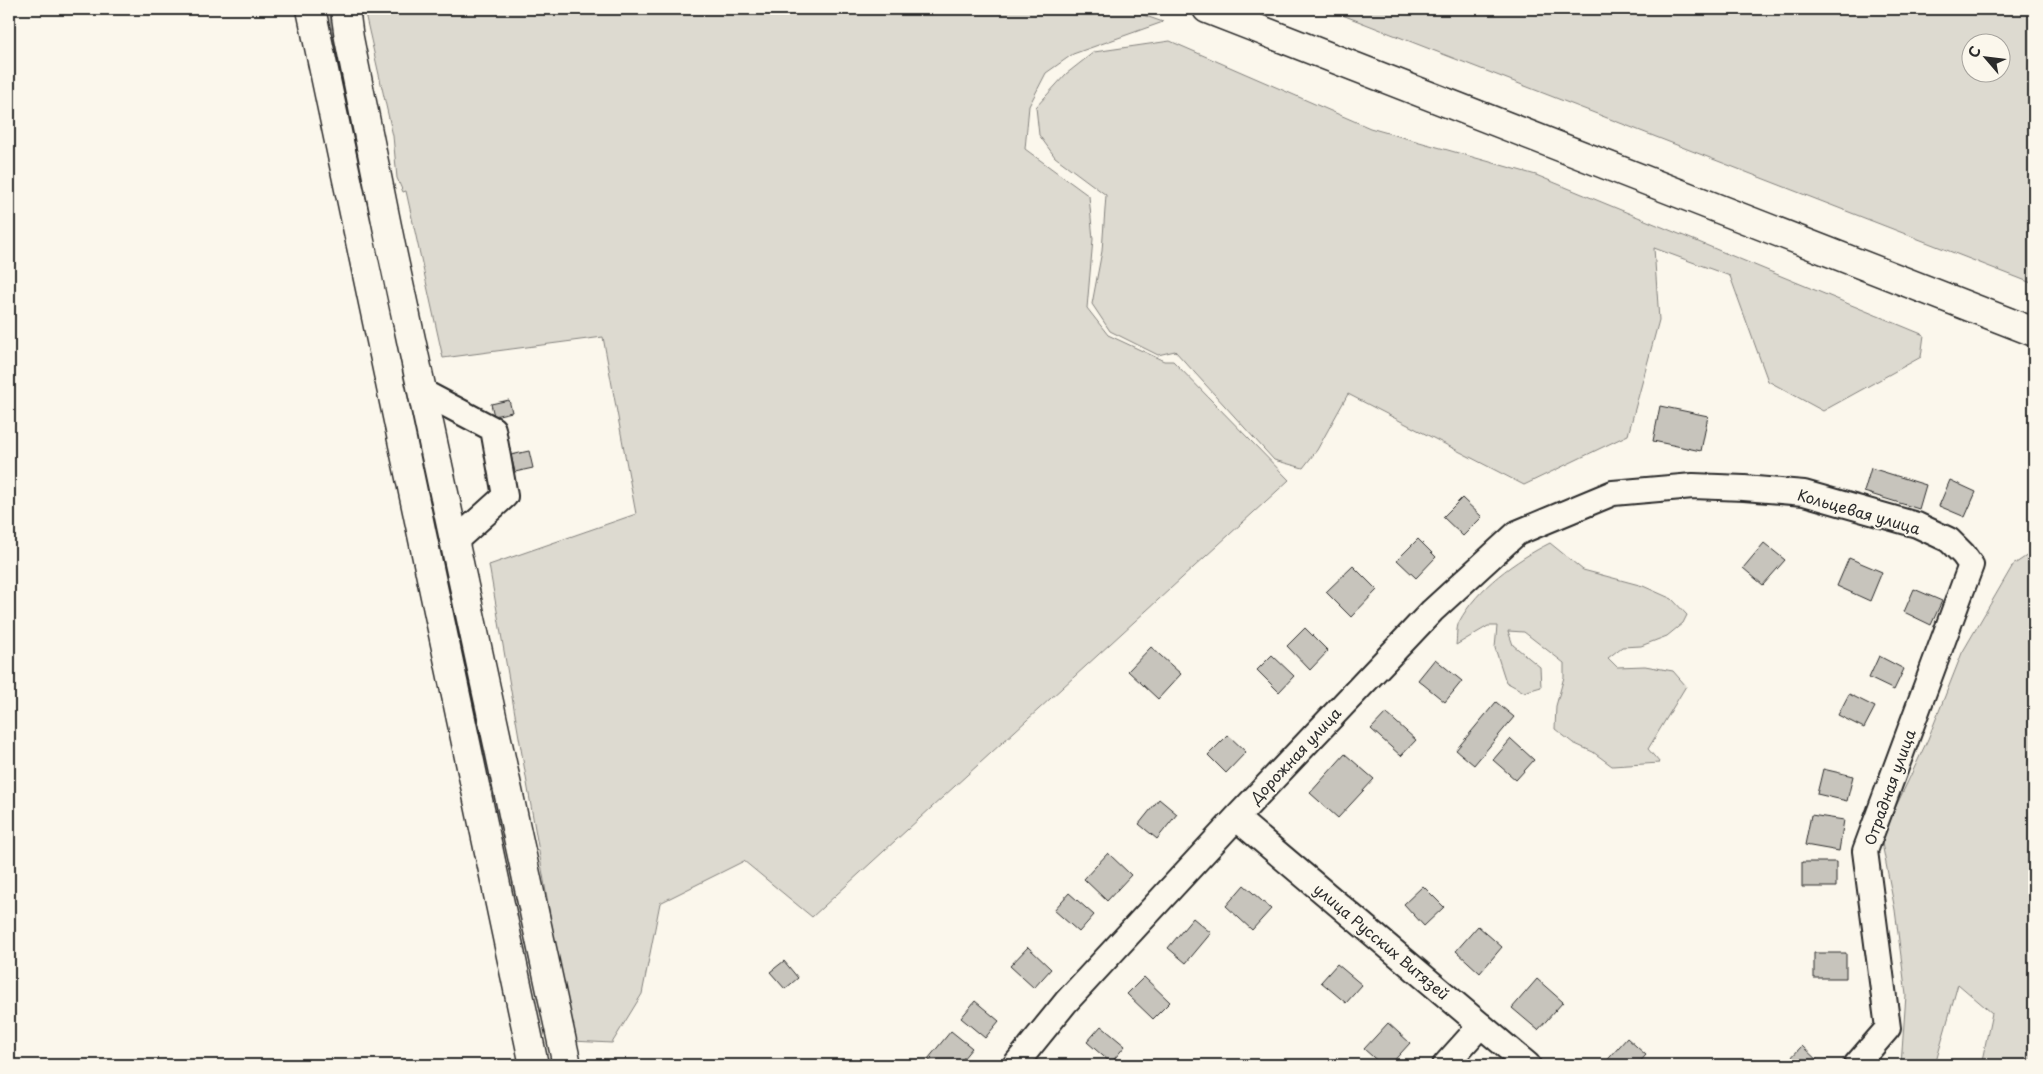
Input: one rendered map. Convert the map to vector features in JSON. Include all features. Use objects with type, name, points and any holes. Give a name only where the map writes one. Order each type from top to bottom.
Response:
[{"type":"highway","points":[[312,9],[534,1065]]},
{"type":"highway","points":[[345,9],[348,38],[421,391],[567,1065]]},
{"type":"highway","points":[[1207,9],[2034,332]]},
{"type":"street","points":[[421,391],[492,429],[505,496],[454,542]]},
{"type":"street","name":"Кольцевая улица","points":[[1614,493],[1693,486],[1804,493],[1917,525],[1949,540],[1971,565]]},
{"type":"street","name":"Дорожная улица","points":[[1015,1065],[1066,1002],[1236,818],[1432,611],[1517,533],[1614,493]]},
{"type":"street","name":"Отрадная улица","points":[[1856,1065],[1888,1028],[1865,851],[1971,565]]},
{"type":"street","name":"улица Русских Витязей","points":[[1236,818],[1528,1065]]},
{"type":"street","points":[[1444,1065],[1481,1025]]},
{"type":"shaded area","points":[[323,9],[330,9],[331,26],[360,166]]},
{"type":"shaded area","points":[[364,9],[1126,9],[1163,22],[1073,54],[1046,73],[1029,106],[1025,149],[1089,196],[1093,239],[1087,308],[1108,335],[1164,361],[1173,361],[1289,480],[812,917],[744,861],[660,903],[642,994],[612,1043],[572,1041],[489,565],[636,514],[603,337],[443,358],[406,191],[403,192],[397,178],[393,136]]},
{"type":"shaded area","points":[[1327,9],[2034,9],[2034,284]]},
{"type":"shaded area","points":[[1170,41],[1370,128],[1536,175],[1924,335],[1921,357],[1823,411],[1768,381],[1730,276],[1654,248],[1659,320],[1628,435],[1524,485],[1348,394],[1317,450],[1303,468],[1274,460],[1175,351],[1158,355],[1110,331],[1092,304],[1102,251],[1106,195],[1055,157],[1039,135],[1036,107],[1066,74],[1094,52]]},
{"type":"shaded area","points":[[1550,543],[1583,570],[1643,586],[1672,599],[1687,615],[1683,623],[1667,636],[1641,646],[1622,647],[1608,658],[1617,667],[1645,666],[1673,671],[1686,686],[1648,749],[1660,763],[1612,766],[1593,752],[1573,743],[1555,729],[1556,706],[1564,677],[1564,663],[1524,632],[1508,631],[1513,645],[1540,667],[1541,687],[1524,692],[1506,682],[1495,648],[1497,626],[1488,626],[1456,645],[1459,622],[1476,598],[1498,576]]},
{"type":"shaded area","points":[[2034,551],[2034,1065],[1981,1065],[1992,1013],[1958,984],[1935,1065],[1901,1065],[1906,995],[1895,910],[1881,838],[1928,739],[1962,653],[2013,565]]},
{"type":"building","points":[[509,400],[512,412],[494,416],[491,404]]},
{"type":"building","points":[[1660,406],[1708,416],[1701,451],[1653,441]]},
{"type":"building","points":[[529,451],[533,468],[515,472],[511,455]]},
{"type":"building","points":[[1871,468],[1926,485],[1919,509],[1864,492]]},
{"type":"building","points":[[1950,480],[1976,492],[1965,517],[1939,506]]},
{"type":"building","points":[[1462,498],[1482,517],[1463,536],[1443,517]]},
{"type":"building","points":[[1418,539],[1436,557],[1416,578],[1397,560]]},
{"type":"building","points":[[1764,543],[1785,560],[1763,585],[1743,568]]},
{"type":"building","points":[[1849,558],[1882,572],[1870,601],[1837,586]]},
{"type":"building","points":[[1353,566],[1377,590],[1351,617],[1326,592]]},
{"type":"building","points":[[1914,589],[1942,601],[1931,625],[1904,612]]},
{"type":"building","points":[[1305,628],[1328,651],[1310,670],[1287,646]]},
{"type":"building","points":[[1151,647],[1181,674],[1158,699],[1128,671]]},
{"type":"building","points":[[1272,655],[1294,676],[1279,692],[1257,670]]},
{"type":"building","points":[[1879,656],[1904,669],[1894,690],[1869,678]]},
{"type":"building","points":[[1435,659],[1462,681],[1445,702],[1418,680]]},
{"type":"building","points":[[1849,694],[1875,707],[1864,728],[1838,715]]},
{"type":"building","points":[[1496,702],[1514,717],[1474,765],[1456,750]]},
{"type":"building","points":[[1386,713],[1416,740],[1401,756],[1371,729]]},
{"type":"building","points":[[1228,735],[1246,752],[1226,773],[1208,755]]},
{"type":"building","points":[[1511,739],[1534,760],[1516,780],[1493,760]]},
{"type":"building","points":[[1345,754],[1374,779],[1338,818],[1310,793]]},
{"type":"building","points":[[1823,769],[1853,776],[1847,801],[1817,794]]},
{"type":"building","points":[[1159,799],[1177,814],[1157,839],[1139,824]]},
{"type":"building","points":[[1811,815],[1844,820],[1839,851],[1805,845]]},
{"type":"building","points":[[1108,853],[1131,875],[1107,901],[1084,879]]},
{"type":"building","points":[[1802,862],[1836,862],[1836,887],[1802,887]]},
{"type":"building","points":[[1244,885],[1271,909],[1252,930],[1226,906]]},
{"type":"building","points":[[1423,886],[1444,907],[1424,926],[1404,904]]},
{"type":"building","points":[[1069,893],[1094,915],[1079,932],[1054,910]]},
{"type":"building","points":[[1193,918],[1211,933],[1186,963],[1168,948]]},
{"type":"building","points":[[1478,926],[1502,947],[1480,973],[1456,951]]},
{"type":"building","points":[[1028,947],[1051,969],[1034,988],[1010,966]]},
{"type":"building","points":[[1814,953],[1846,953],[1846,978],[1814,978]]},
{"type":"building","points":[[784,961],[798,978],[785,989],[770,972]]},
{"type":"building","points":[[1337,964],[1362,985],[1346,1003],[1321,982]]},
{"type":"building","points":[[1144,977],[1170,1002],[1153,1019],[1127,994]]},
{"type":"building","points":[[1537,979],[1563,1002],[1538,1030],[1512,1008]]},
{"type":"building","points":[[975,1001],[999,1021],[985,1038],[961,1018]]},
{"type":"building","points":[[1388,1023],[1410,1043],[1390,1065],[1382,1065],[1364,1049]]},
{"type":"building","points":[[1101,1026],[1125,1046],[1111,1063],[1087,1042]]},
{"type":"building","points":[[951,1031],[972,1048],[958,1065],[935,1065],[928,1059]]},
{"type":"building","points":[[1627,1038],[1646,1055],[1637,1065],[1603,1065]]},
{"type":"building","points":[[1802,1046],[1822,1065],[1790,1065],[1787,1062]]},
{"type":"building","points":[[851,1061],[851,1065],[797,1065]]}]
